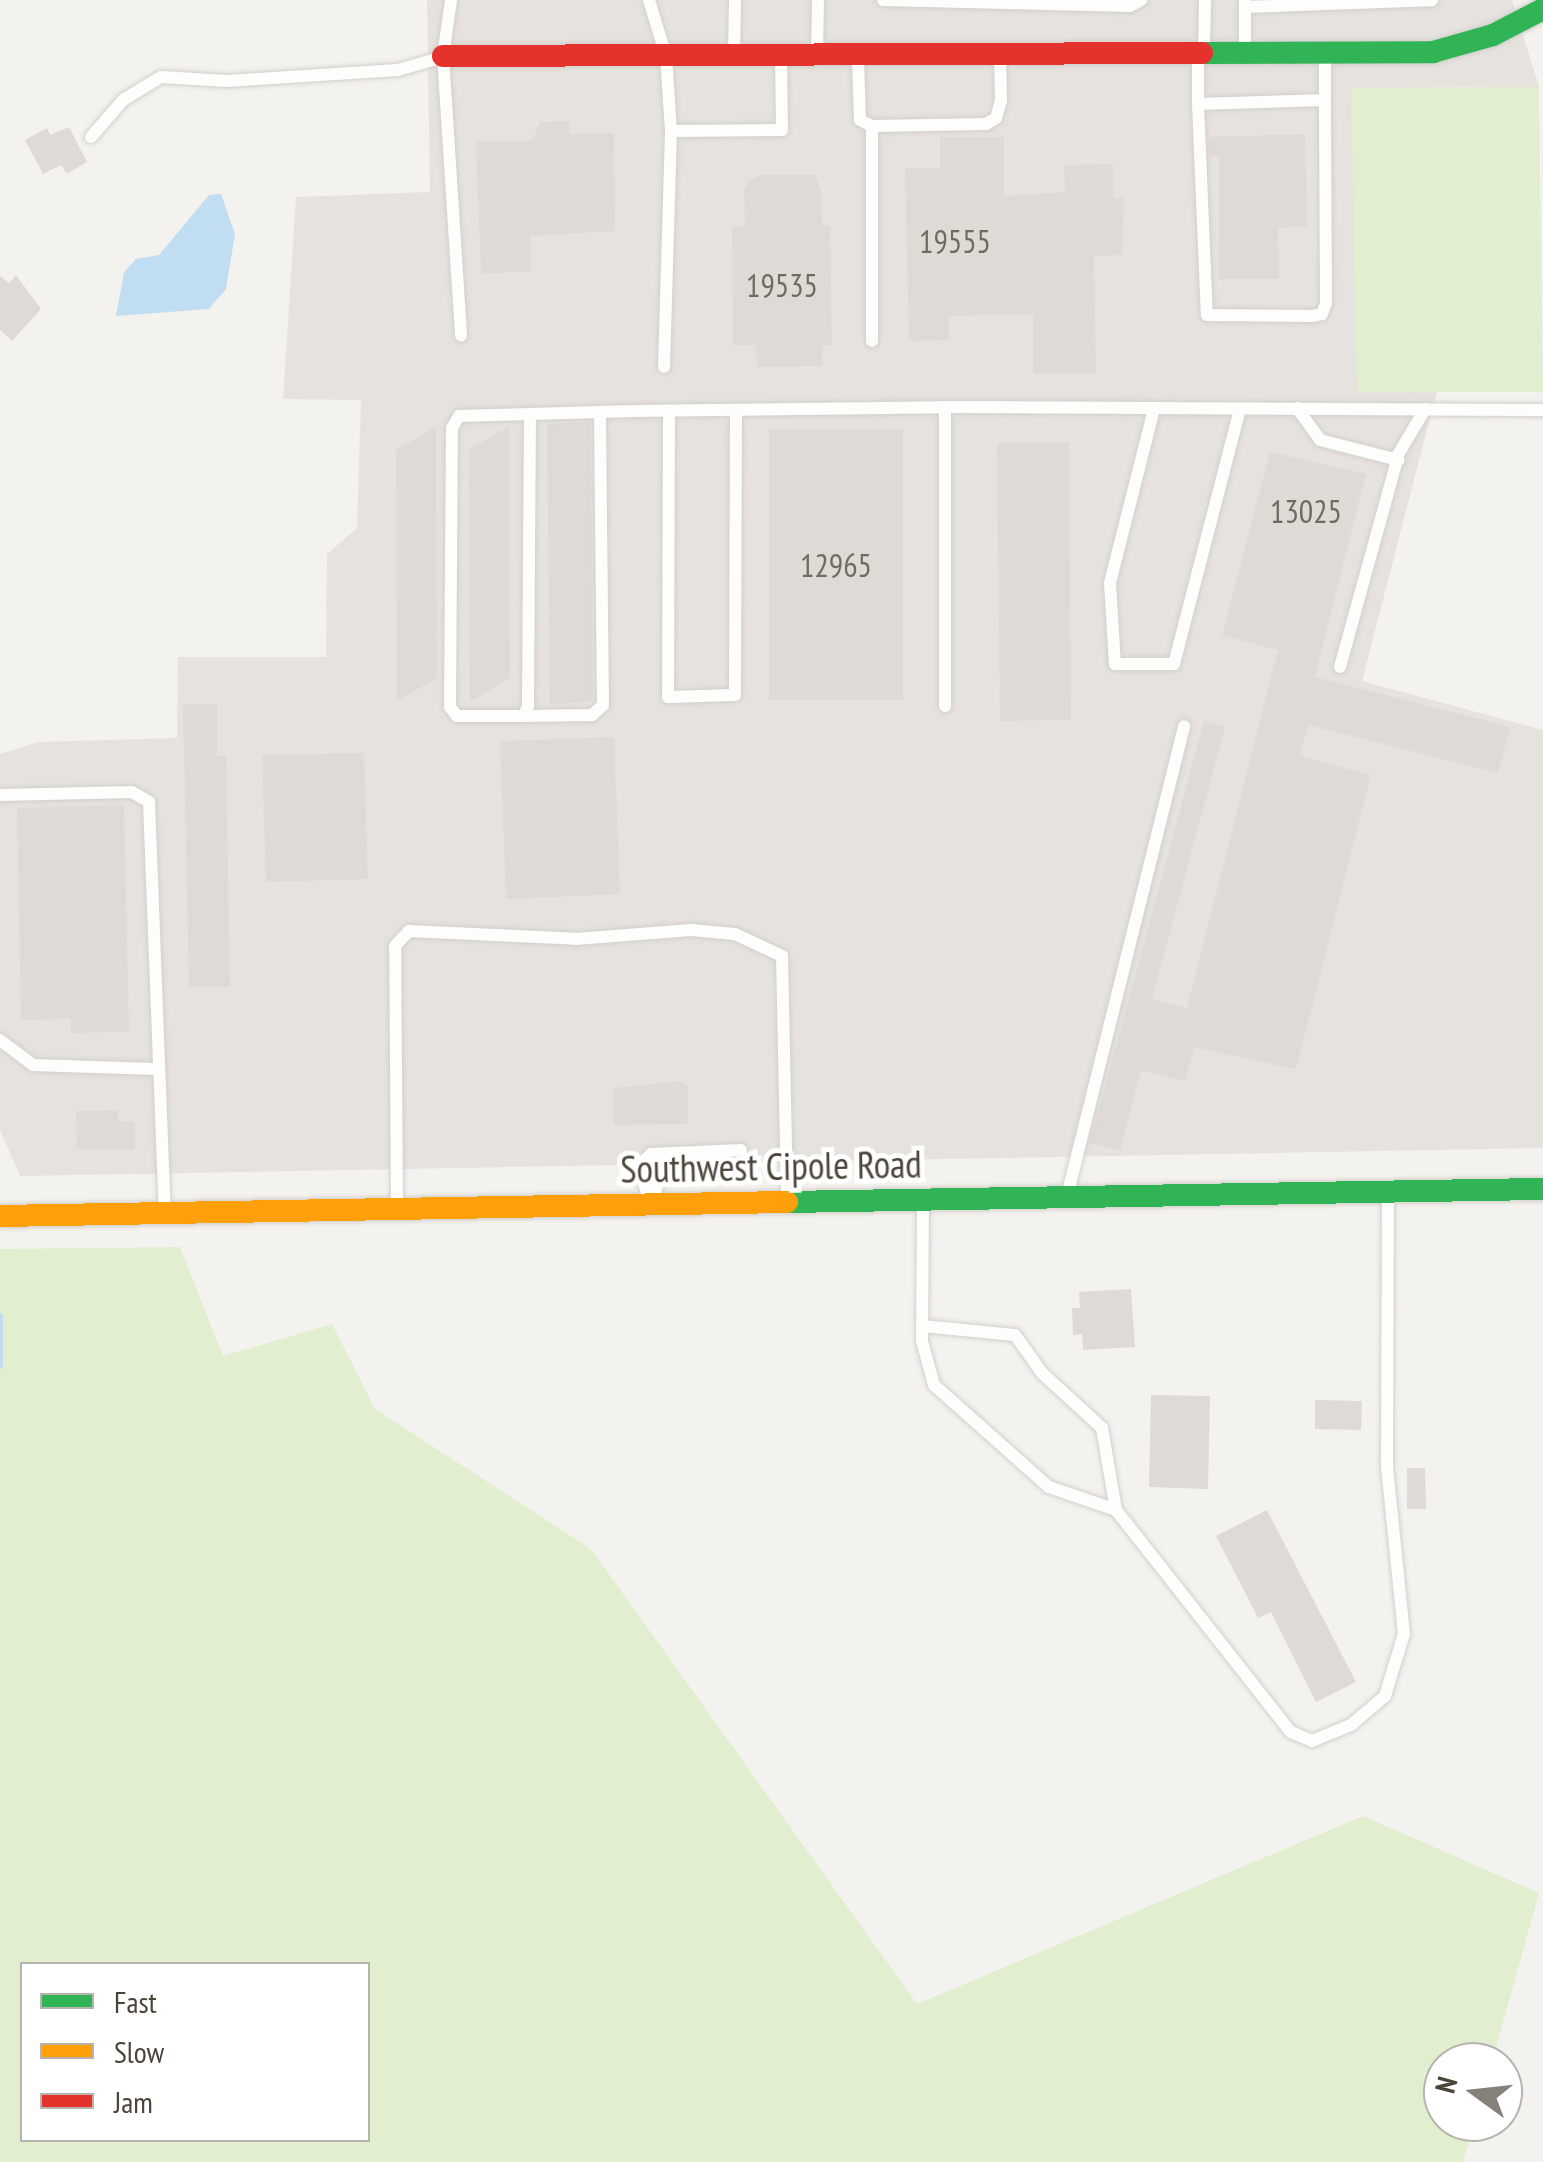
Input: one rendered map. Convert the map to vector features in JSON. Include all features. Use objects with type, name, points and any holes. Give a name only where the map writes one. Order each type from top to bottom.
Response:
[{"type":"street","points":[[443,56],[1325,52],[1466,45],[1543,10]]},
{"type":"street","name":"Southwest Cipole Road","points":[[0,1216],[1543,1189]]},
{"type":"lane","points":[[451,0],[443,56],[461,334]]},
{"type":"lane","points":[[649,0],[666,56],[671,131],[664,367]]},
{"type":"lane","points":[[734,0],[734,56]]},
{"type":"lane","points":[[817,56],[818,0]]},
{"type":"lane","points":[[883,0],[1130,6],[1141,0]]},
{"type":"lane","points":[[1205,0],[1198,104],[1206,316],[1322,314],[1326,302],[1325,52]]},
{"type":"lane","points":[[1245,53],[1245,4],[1432,0]]},
{"type":"lane","points":[[858,56],[860,120],[872,126],[986,124],[996,118],[1000,101],[1000,54]]},
{"type":"lane","points":[[91,137],[123,100],[161,78],[227,81],[398,70],[443,56]]},
{"type":"lane","points":[[671,131],[782,130],[781,56]]},
{"type":"lane","points":[[1198,104],[1325,100]]},
{"type":"lane","points":[[872,126],[872,341]]},
{"type":"lane","points":[[944,406],[945,706]]},
{"type":"lane","points":[[600,412],[604,705],[592,715],[458,716],[450,707],[452,428],[459,416],[600,412],[944,406],[1543,410]]},
{"type":"lane","points":[[1154,409],[1110,583],[1115,664],[1174,664],[1240,408]]},
{"type":"lane","points":[[1297,408],[1320,440],[1398,460]]},
{"type":"lane","points":[[1340,668],[1398,460],[1424,409]]},
{"type":"lane","points":[[668,412],[668,697],[735,695],[736,411]]},
{"type":"lane","points":[[524,716],[530,414]]},
{"type":"lane","points":[[1068,1195],[1184,726]]},
{"type":"lane","points":[[0,795],[132,792],[150,802],[156,1068],[165,1213]]},
{"type":"lane","points":[[397,1207],[395,946],[409,931],[576,939],[691,930],[734,934],[782,956],[787,1201]]},
{"type":"lane","points":[[0,1040],[34,1065],[156,1068]]},
{"type":"lane","points":[[650,1202],[659,1182],[651,1154],[741,1150]]},
{"type":"lane","points":[[922,1326],[1015,1335],[1042,1372],[1102,1428],[1116,1510],[1291,1732],[1312,1742],[1351,1724],[1385,1696],[1404,1634],[1387,1467],[1388,1190]]},
{"type":"lane","points":[[923,1199],[925,1365],[951,1406],[1049,1487],[1116,1510]]},
{"type":"shaded area","points":[[427,0],[1512,0],[1539,87],[1352,88],[1358,392],[1437,391],[1362,681],[1543,730],[1543,1148],[20,1176],[0,1130],[0,754],[38,742],[177,738],[178,657],[326,657],[327,554],[357,528],[361,400],[283,399],[296,197],[430,192]]},
{"type":"green space","points":[[1539,87],[1543,392],[1357,392],[1351,88]]},
{"type":"green space","points":[[180,1247],[223,1356],[332,1324],[375,1409],[591,1549],[917,2004],[1363,1816],[1539,1893],[1498,2042],[1423,2042],[1423,2142],[1469,2142],[1463,2162],[0,2162],[0,1249]]},
{"type":"water","points":[[221,194],[235,234],[226,289],[209,309],[116,316],[124,272],[136,259],[159,255],[209,195]]},
{"type":"building","points":[[569,121],[570,134],[614,133],[615,231],[530,236],[531,271],[481,274],[476,142],[532,141],[540,122]]},
{"type":"building","points":[[69,127],[87,162],[67,174],[61,165],[43,174],[25,140],[47,128],[50,135]]},
{"type":"building","points":[[1305,134],[1307,226],[1278,228],[1279,279],[1219,279],[1219,157],[1210,156],[1209,137]]},
{"type":"building","points":[[940,137],[1004,137],[1004,196],[1065,192],[1064,165],[1113,164],[1114,198],[1124,198],[1122,255],[1094,256],[1096,373],[1033,373],[1033,314],[949,316],[949,340],[909,341],[905,168],[940,168]]},
{"type":"building","points":[[761,175],[815,175],[821,191],[822,225],[830,225],[832,345],[822,345],[822,366],[757,367],[756,345],[733,345],[732,226],[745,226],[744,191],[749,180]]},
{"type":"building","points":[[16,275],[41,309],[12,341],[0,330],[0,276],[9,283]]},
{"type":"building","points":[[590,422],[593,701],[550,705],[547,424]]},
{"type":"building","points":[[436,427],[437,678],[397,701],[396,450]]},
{"type":"building","points":[[509,427],[510,678],[470,702],[469,449]]},
{"type":"building","points":[[769,429],[903,429],[903,700],[769,700]]},
{"type":"building","points":[[1069,442],[1071,720],[1000,721],[997,443]]},
{"type":"building","points":[[1270,452],[1366,474],[1315,677],[1510,727],[1498,773],[1308,725],[1300,756],[1371,775],[1296,1069],[1194,1047],[1185,1081],[1141,1070],[1120,1151],[1090,1143],[1204,721],[1225,727],[1152,999],[1187,1008],[1278,650],[1222,635]]},
{"type":"building","points":[[183,704],[217,704],[217,756],[226,756],[230,987],[189,987]]},
{"type":"building","points":[[614,737],[620,894],[506,899],[500,741]]},
{"type":"building","points":[[364,753],[368,879],[266,882],[262,755]]},
{"type":"building","points":[[124,805],[129,1032],[71,1033],[71,1019],[21,1020],[17,808]]},
{"type":"building","points":[[682,1081],[688,1086],[688,1124],[613,1125],[613,1088]]},
{"type":"building","points":[[118,1110],[118,1122],[134,1121],[135,1149],[77,1149],[76,1111]]},
{"type":"building","points":[[1131,1289],[1135,1347],[1083,1350],[1082,1334],[1073,1335],[1072,1308],[1080,1308],[1079,1292]]},
{"type":"building","points":[[1151,1395],[1210,1396],[1208,1489],[1149,1487]]},
{"type":"building","points":[[1315,1400],[1362,1401],[1361,1430],[1315,1429]]},
{"type":"building","points":[[1407,1468],[1425,1468],[1426,1509],[1407,1509]]},
{"type":"building","points":[[1267,1510],[1356,1682],[1316,1702],[1271,1612],[1258,1618],[1216,1536]]},
{"type":"waterway","points":[[0,1316],[0,1366]]},
{"type":"traffic: fast","points":[[1202,53],[1433,52],[1493,35],[1543,9]]},
{"type":"traffic: fast","points":[[787,1202],[1543,1189]]},
{"type":"traffic: slow","points":[[0,1216],[787,1202]]},
{"type":"traffic: jam","points":[[443,56],[1202,53]]}]
